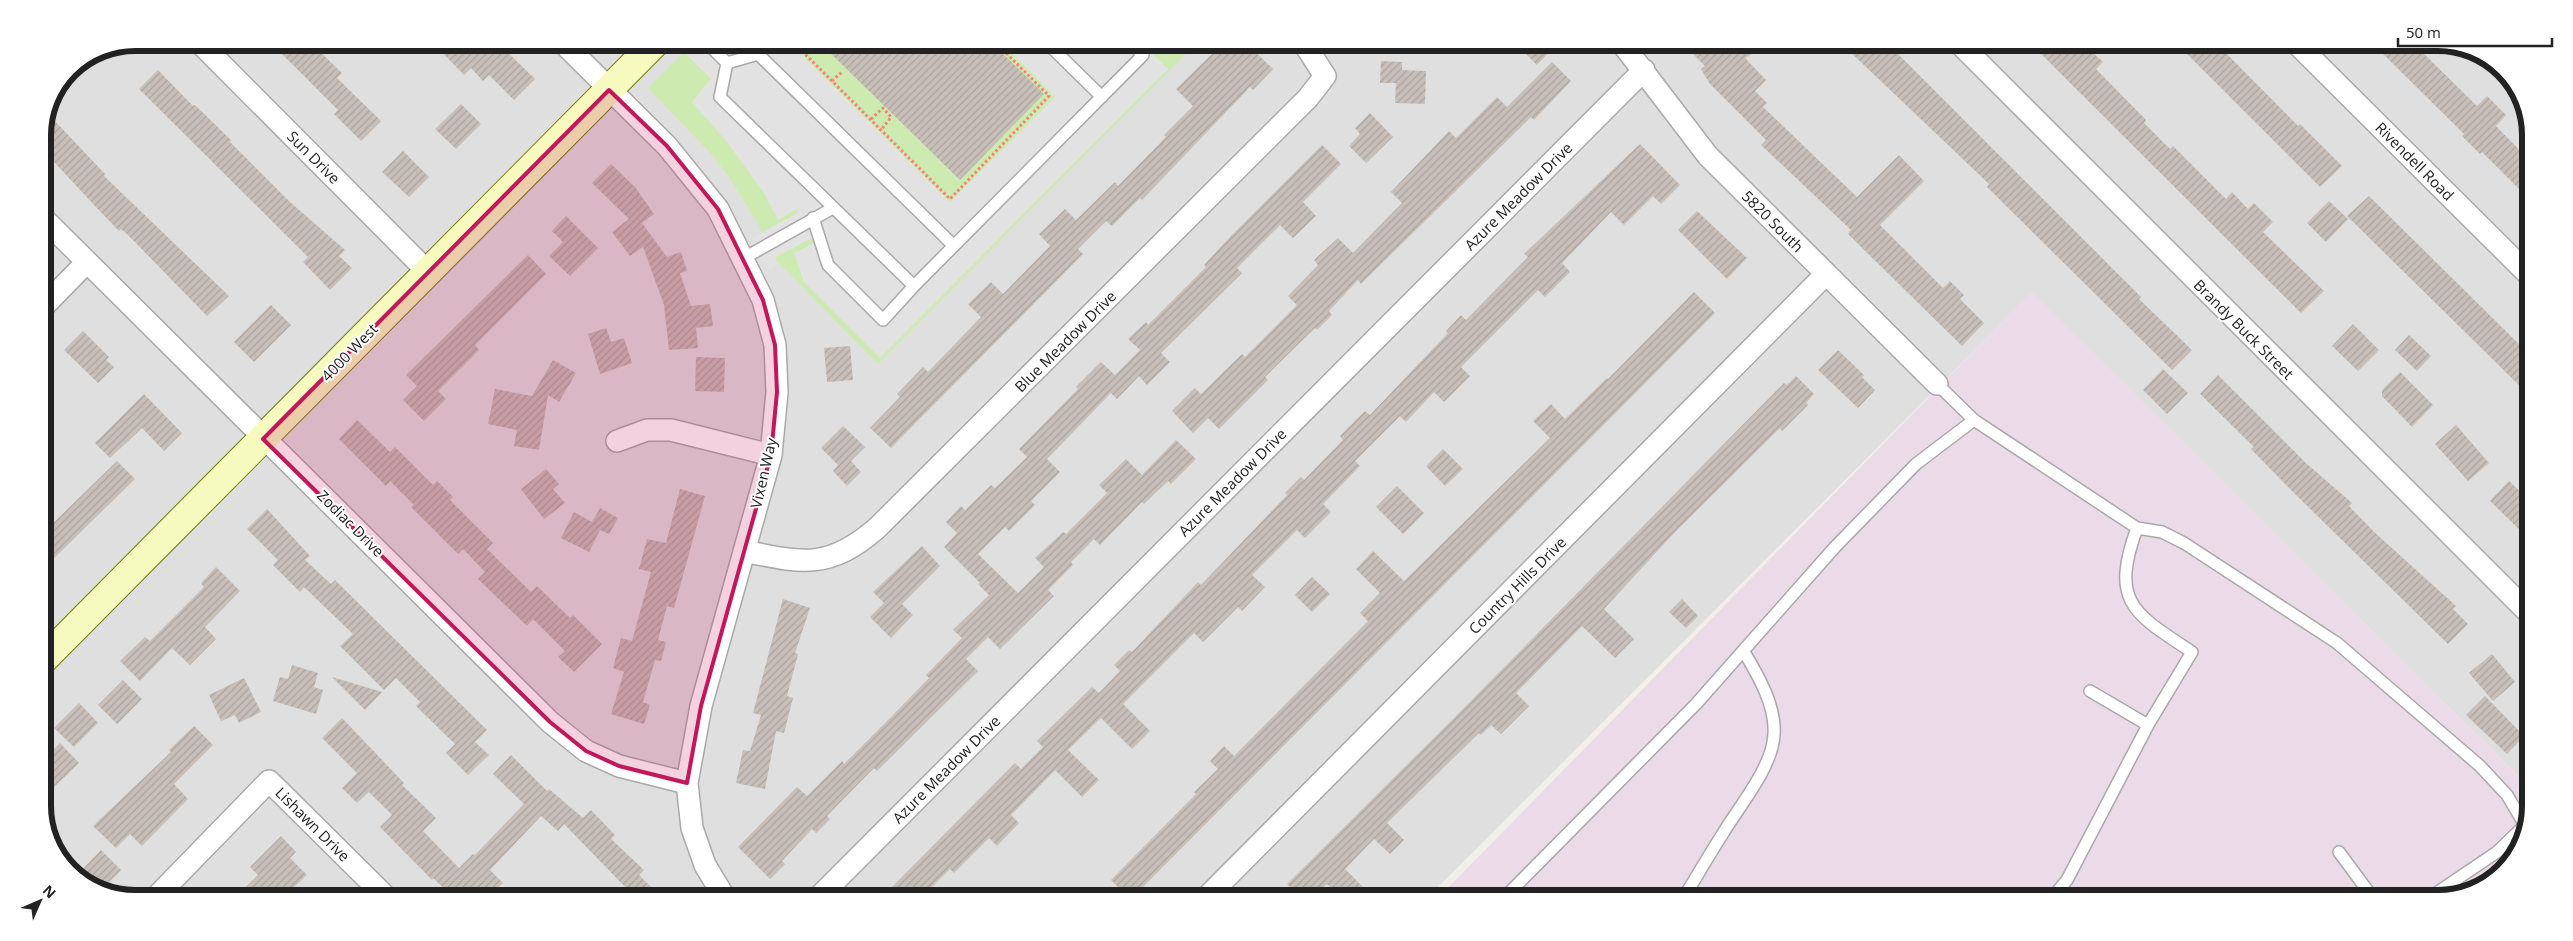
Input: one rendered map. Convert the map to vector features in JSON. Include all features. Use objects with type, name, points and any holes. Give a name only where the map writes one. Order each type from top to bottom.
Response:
[{"type":"street","name":"Sun Drive","points":[[208,51],[428,272]]},
{"type":"street","name":"Vixen Way","points":[[571,51],[694,176],[718,209],[744,258],[763,300],[775,345],[777,392],[771,455],[701,706],[687,782],[692,828],[705,865],[720,890]]},
{"type":"street","name":"4000 West","points":[[51,652],[647,51]]},
{"type":"street","name":"Blue Meadow Drive","points":[[744,551],[803,561],[826,559],[858,546],[1308,98],[1325,76],[1309,51]]},
{"type":"street","name":"5820 South","points":[[1628,51],[1708,156],[1937,384]]},
{"type":"street","name":"Brandy Buck Street","points":[[1967,51],[2522,606]]},
{"type":"street","name":"Rivendell Road","points":[[2304,51],[2522,269]]},
{"type":"street","name":"Azure Meadow Drive","points":[[826,890],[1644,70]]},
{"type":"street","name":"Zodiac Drive","points":[[51,226],[263,439],[296,468],[550,722],[586,751],[619,766],[687,782]]},
{"type":"street","points":[[51,299],[87,262]]},
{"type":"street","name":"Country Hills Drive","points":[[1214,890],[1826,274]]},
{"type":"street","points":[[617,442],[647,430],[670,430],[771,455]]},
{"type":"street","name":"Lishawn Drive","points":[[163,890],[269,781],[379,890]]},
{"type":"lane","points":[[716,51],[728,62]]},
{"type":"lane","points":[[1055,51],[1102,97]]},
{"type":"lane","points":[[813,218],[828,265],[882,320],[1143,55],[1139,51]]},
{"type":"lane","points":[[728,62],[758,54],[954,246]]},
{"type":"lane","points":[[728,62],[720,97],[914,286]]},
{"type":"lane","points":[[744,258],[833,208]]},
{"type":"lane","points":[[1937,384],[1974,420],[2137,528],[2162,532],[2184,543],[2337,643],[2480,766],[2507,796],[2520,818]]},
{"type":"lane","points":[[1512,890],[1696,704],[1835,547],[1916,464],[1974,420]]},
{"type":"lane","points":[[2059,890],[2067,880],[2148,725],[2192,652],[2151,625],[2136,609],[2127,592],[2124,574],[2137,528]]},
{"type":"lane","points":[[1688,890],[1760,775],[1773,749],[1772,712],[1754,668],[1744,652]]},
{"type":"lane","points":[[2090,691],[2148,725]]},
{"type":"lane","points":[[2441,890],[2497,852],[2517,834]]},
{"type":"lane","points":[[2339,852],[2366,890]]},
{"type":"path","points":[[802,51],[950,199],[1049,96],[1004,51]]},
{"type":"path","points":[[832,81],[843,71]]},
{"type":"path","points":[[871,119],[883,108],[891,117],[881,130]]},
{"type":"highlighted area","points":[[609,90],[667,146],[718,209],[763,300],[775,345],[777,392],[771,455],[701,706],[687,783],[619,766],[586,751],[550,722],[263,439]]},
{"type":"shaded area","points":[[135,51],[2438,51],[2465,56],[2484,65],[2504,84],[2517,108],[2522,130],[2522,780],[2032,293],[1435,890],[135,890],[108,885],[93,879],[84,872],[62,848],[53,822],[51,811],[51,135],[53,119],[65,89],[89,65],[119,53]]},
{"type":"shaded area","points":[[683,51],[798,51],[950,202],[1055,97],[1010,51],[1155,51],[1153,54],[1168,69],[880,358],[804,282],[794,253],[814,243],[812,238],[776,257],[775,267],[769,270],[752,238],[798,213],[796,209],[778,220],[764,193],[727,142],[692,102],[711,79],[686,54],[681,53]]},
{"type":"shaded area","points":[[2032,292],[2522,780],[2520,822],[2513,843],[2504,857],[2484,876],[2460,887],[2449,889],[1446,890]]},
{"type":"green space","points":[[685,51],[1183,51],[1186,54],[878,364],[773,257],[761,229],[729,177],[712,155],[648,88]]},
{"type":"building","points":[[279,51],[319,51],[342,73],[337,78],[381,121],[361,141],[334,114],[338,110]]},
{"type":"building","points":[[441,51],[506,51],[535,79],[514,100],[489,75],[483,81],[471,68],[464,75]]},
{"type":"building","points":[[828,51],[1000,51],[1044,94],[960,180]]},
{"type":"building","points":[[1215,51],[1254,51],[1273,69],[1253,90],[1250,87],[1142,200],[1140,198],[1112,226],[1106,221],[1078,249],[1083,254],[891,448],[870,428],[900,397],[897,394],[923,367],[928,372],[981,317],[968,304],[991,282],[1003,294],[1050,246],[1039,234],[1065,209],[1076,220],[1115,182],[1118,186],[1166,137],[1164,135],[1193,106],[1176,89]]},
{"type":"building","points":[[1523,51],[1550,51],[1537,65]]},
{"type":"building","points":[[1690,51],[1757,51],[1745,58],[1766,80],[1755,91],[1767,103],[1763,107],[1857,197],[1899,155],[1924,181],[1880,225],[1943,288],[1950,281],[1964,295],[1960,299],[1984,323],[1962,346],[1848,234],[1851,230],[1761,145],[1766,140],[1710,84],[1701,69],[1705,66]]},
{"type":"building","points":[[1849,51],[1895,51],[2141,297],[2139,299],[2192,350],[2172,370],[1987,187],[1989,184]]},
{"type":"building","points":[[2038,51],[2091,51],[2103,62],[2096,69],[2146,120],[2144,123],[2170,149],[2173,146],[2226,199],[2232,192],[2248,209],[2254,203],[2273,222],[2263,232],[2324,291],[2301,313]]},
{"type":"building","points":[[2184,51],[2224,51],[2298,126],[2300,124],[2342,166],[2320,187]]},
{"type":"building","points":[[2380,51],[2421,51],[2477,106],[2487,96],[2506,115],[2496,126],[2522,153],[2522,192],[2482,152],[2480,154],[2462,136],[2464,134]]},
{"type":"building","points":[[1381,61],[1402,62],[1402,70],[1426,71],[1425,104],[1395,103],[1396,83],[1380,83]]},
{"type":"building","points":[[1552,62],[1571,81],[1534,120],[1531,117],[1361,284],[1358,280],[1329,311],[1332,315],[1317,330],[1315,328],[1265,377],[1268,380],[1219,429],[1208,418],[1193,433],[1172,411],[1195,388],[1201,394],[1242,354],[1245,357],[1297,305],[1288,296],[1318,265],[1314,260],[1338,238],[1353,253],[1402,203],[1391,192],[1449,131],[1456,138],[1497,97],[1507,107]]},
{"type":"building","points":[[158,70],[193,106],[195,105],[231,140],[230,142],[290,202],[345,250],[339,256],[352,268],[330,290],[303,262],[308,257],[139,89]]},
{"type":"building","points":[[461,104],[481,124],[456,149],[435,129]]},
{"type":"building","points":[[1370,113],[1393,137],[1366,163],[1349,146],[1360,134],[1355,128]]},
{"type":"building","points":[[53,119],[105,174],[104,176],[229,296],[207,316],[129,236],[121,229],[119,231],[51,159]]},
{"type":"building","points":[[1640,144],[1680,185],[1661,204],[1653,196],[1624,225],[1611,212],[1562,263],[1570,272],[1545,297],[1538,290],[1461,367],[1470,376],[1444,402],[1434,392],[1406,422],[1400,416],[1355,461],[1360,466],[1323,504],[1331,512],[1305,538],[1297,530],[1252,575],[1265,587],[1242,611],[1238,607],[1203,642],[1194,633],[1123,704],[1150,731],[1132,749],[1101,718],[1068,750],[1099,780],[1082,797],[1055,770],[1011,815],[1019,823],[997,846],[989,838],[954,873],[950,869],[929,890],[889,890],[1015,763],[1021,769],[1043,747],[1037,741],[1092,687],[1099,693],[1120,671],[1114,665],[1129,650],[1132,652],[1198,582],[1201,585],[1287,495],[1285,493],[1301,477],[1304,480],[1343,440],[1340,436],[1365,411],[1370,415],[1448,333],[1446,331],[1461,315],[1466,320],[1528,257],[1524,254]]},
{"type":"building","points":[[1322,145],[1341,164],[1303,202],[1316,216],[1293,238],[1280,225],[1237,268],[1242,273],[1161,353],[1170,362],[1147,385],[1139,376],[1117,399],[1111,393],[1047,459],[1060,472],[1031,501],[1035,505],[1009,531],[1005,527],[978,554],[1018,593],[1044,567],[1035,558],[1063,532],[1066,534],[1107,493],[1099,485],[1126,459],[1142,475],[1176,440],[1196,459],[1171,484],[1168,481],[1144,504],[1142,502],[1100,545],[1094,539],[1071,562],[1073,565],[1048,590],[1054,596],[1000,649],[988,637],[966,659],[978,671],[877,771],[874,768],[827,816],[830,819],[816,833],[812,829],[782,861],[785,864],[770,879],[738,847],[797,787],[807,796],[842,761],[844,764],[891,717],[929,678],[926,675],[962,638],[953,630],[989,595],[978,584],[980,583],[944,547],[957,533],[946,522],[961,506],[965,510],[991,485],[995,488],[1027,457],[1019,449],[1078,389],[1076,387],[1101,362],[1115,375],[1140,350],[1128,339],[1146,322],[1148,325],[1206,267],[1204,265],[1230,237]]},
{"type":"building","points":[[403,151],[429,177],[409,197],[382,172]]},
{"type":"building","points":[[611,164],[635,187],[654,214],[642,223],[667,257],[681,252],[687,271],[680,273],[691,306],[710,304],[713,326],[696,328],[698,348],[669,350],[664,305],[643,247],[630,256],[612,232],[629,219],[592,183]]},
{"type":"building","points":[[2369,196],[2522,347],[2522,388],[2347,216]]},
{"type":"building","points":[[2329,201],[2348,219],[2326,242],[2307,223]]},
{"type":"building","points":[[1697,211],[1747,258],[1727,279],[1678,230]]},
{"type":"building","points":[[566,216],[598,248],[570,276],[549,256],[563,242],[552,231]]},
{"type":"building","points":[[528,255],[546,274],[475,345],[479,350],[438,391],[446,399],[424,421],[403,400],[417,386],[406,375]]},
{"type":"building","points":[[1694,292],[1715,313],[1140,890],[1121,890],[1111,880],[1196,794],[1194,792],[1218,769],[1210,761],[1224,746],[1234,756],[1368,621],[1360,613],[1380,593],[1356,569],[1373,551],[1404,581],[1550,438],[1533,421],[1551,404],[1565,419],[1608,379]]},
{"type":"building","points":[[271,305],[291,325],[254,362],[234,342]]},
{"type":"building","points":[[2353,324],[2379,350],[2358,371],[2332,346]]},
{"type":"building","points":[[606,328],[611,342],[624,338],[632,363],[600,374],[588,334]]},
{"type":"building","points":[[83,331],[109,357],[106,360],[114,367],[98,383],[64,350]]},
{"type":"building","points":[[2409,335],[2431,356],[2417,371],[2395,350]]},
{"type":"building","points":[[850,346],[853,380],[827,382],[824,348]]},
{"type":"building","points":[[1838,350],[1864,375],[1862,377],[1875,390],[1858,408],[1818,370]]},
{"type":"building","points":[[696,357],[725,358],[724,392],[695,391]]},
{"type":"building","points":[[553,360],[576,373],[559,402],[548,395],[539,450],[514,446],[517,430],[488,424],[495,389],[532,396]]},
{"type":"building","points":[[2163,369],[2188,393],[2167,414],[2143,390]]},
{"type":"building","points":[[2400,372],[2433,405],[2412,427],[2382,396],[2382,390]]},
{"type":"building","points":[[2218,375],[2307,464],[2352,503],[2349,506],[2373,531],[2456,606],[2453,609],[2468,624],[2448,644],[2293,492],[2251,449],[2254,447],[2200,394]]},
{"type":"building","points":[[1796,376],[1814,394],[1806,403],[1808,405],[1782,431],[1780,428],[1675,532],[1604,609],[1634,639],[1615,658],[1582,626],[1516,693],[1529,706],[1501,734],[1491,725],[1481,735],[1479,733],[1387,823],[1404,840],[1390,854],[1374,839],[1345,869],[1366,890],[1334,890],[1327,884],[1320,890],[1293,890],[1287,884],[1459,713],[1784,383],[1787,385]]},
{"type":"building","points":[[144,394],[182,433],[164,451],[142,428],[110,458],[95,443]]},
{"type":"building","points":[[357,420],[390,452],[395,447],[433,485],[437,481],[453,497],[450,500],[493,543],[487,549],[531,592],[537,586],[570,618],[573,615],[602,644],[574,672],[558,657],[565,651],[533,619],[527,626],[478,579],[485,572],[463,549],[458,554],[411,507],[414,505],[390,481],[386,486],[339,439]]},
{"type":"building","points":[[2456,425],[2489,463],[2468,481],[2435,444]]},
{"type":"building","points":[[843,426],[865,447],[851,461],[861,472],[847,486],[833,471],[838,465],[821,448]]},
{"type":"building","points":[[1443,449],[1463,469],[1445,486],[1426,466]]},
{"type":"building","points":[[117,461],[135,479],[51,561],[51,525]]},
{"type":"building","points":[[546,469],[559,484],[553,489],[565,503],[544,519],[521,489]]},
{"type":"building","points":[[2509,481],[2522,493],[2522,532],[2490,501]]},
{"type":"building","points":[[1397,486],[1424,513],[1403,534],[1376,507]]},
{"type":"building","points":[[680,489],[705,496],[674,608],[667,606],[658,640],[666,642],[661,661],[655,660],[643,702],[650,705],[644,724],[611,714],[624,672],[613,668],[621,638],[632,641],[651,572],[639,569],[647,539],[666,543]]},
{"type":"building","points":[[600,508],[618,518],[609,534],[600,530],[589,552],[561,538],[574,512],[592,522]]},
{"type":"building","points":[[267,509],[310,556],[305,560],[331,584],[335,580],[487,730],[475,742],[489,755],[468,775],[446,753],[455,744],[416,706],[420,702],[396,678],[384,690],[340,646],[353,634],[304,587],[300,592],[273,565],[278,560],[247,529]]},
{"type":"building","points":[[922,546],[940,566],[902,604],[913,615],[891,638],[870,617],[884,603],[873,592]]},
{"type":"building","points":[[216,567],[240,591],[205,627],[216,639],[190,665],[172,648],[140,681],[120,661],[145,637],[150,641],[204,587],[201,583]]},
{"type":"building","points":[[1312,577],[1330,594],[1312,612],[1295,595]]},
{"type":"building","points":[[783,599],[810,608],[795,653],[798,654],[787,696],[793,698],[784,733],[776,731],[765,789],[736,783],[743,750],[750,751],[761,715],[753,713]]},
{"type":"building","points":[[1682,599],[1698,616],[1686,628],[1669,612]]},
{"type":"building","points":[[2492,654],[2515,682],[2493,701],[2469,673]]},
{"type":"building","points":[[292,665],[318,673],[314,687],[323,690],[316,714],[273,701],[280,677],[288,679]]},
{"type":"building","points":[[332,677],[382,692],[365,710]]},
{"type":"building","points":[[244,678],[261,712],[239,723],[235,715],[221,721],[209,695]]},
{"type":"building","points":[[123,680],[142,699],[117,724],[98,705]]},
{"type":"building","points":[[2485,696],[2522,734],[2522,738],[2507,754],[2466,715]]},
{"type":"building","points":[[79,703],[98,723],[74,747],[54,728]]},
{"type":"building","points":[[342,718],[404,783],[402,785],[436,818],[423,831],[459,868],[473,854],[475,855],[524,804],[493,774],[511,755],[547,791],[549,789],[583,818],[591,810],[615,835],[611,839],[644,870],[639,875],[654,890],[628,890],[564,824],[558,831],[541,816],[490,870],[503,883],[495,890],[446,890],[433,878],[432,880],[380,827],[392,815],[369,792],[357,803],[342,788],[357,773],[322,738]]},
{"type":"building","points":[[194,726],[213,745],[174,784],[188,799],[142,846],[130,834],[116,848],[93,826],[171,752],[169,750]]},
{"type":"building","points":[[60,743],[79,763],[54,787],[51,784],[51,753]]},
{"type":"building","points":[[281,836],[296,852],[290,858],[307,875],[291,890],[243,890],[258,875],[250,867]]},
{"type":"building","points":[[101,850],[121,870],[107,884],[93,879],[82,870]]}]
